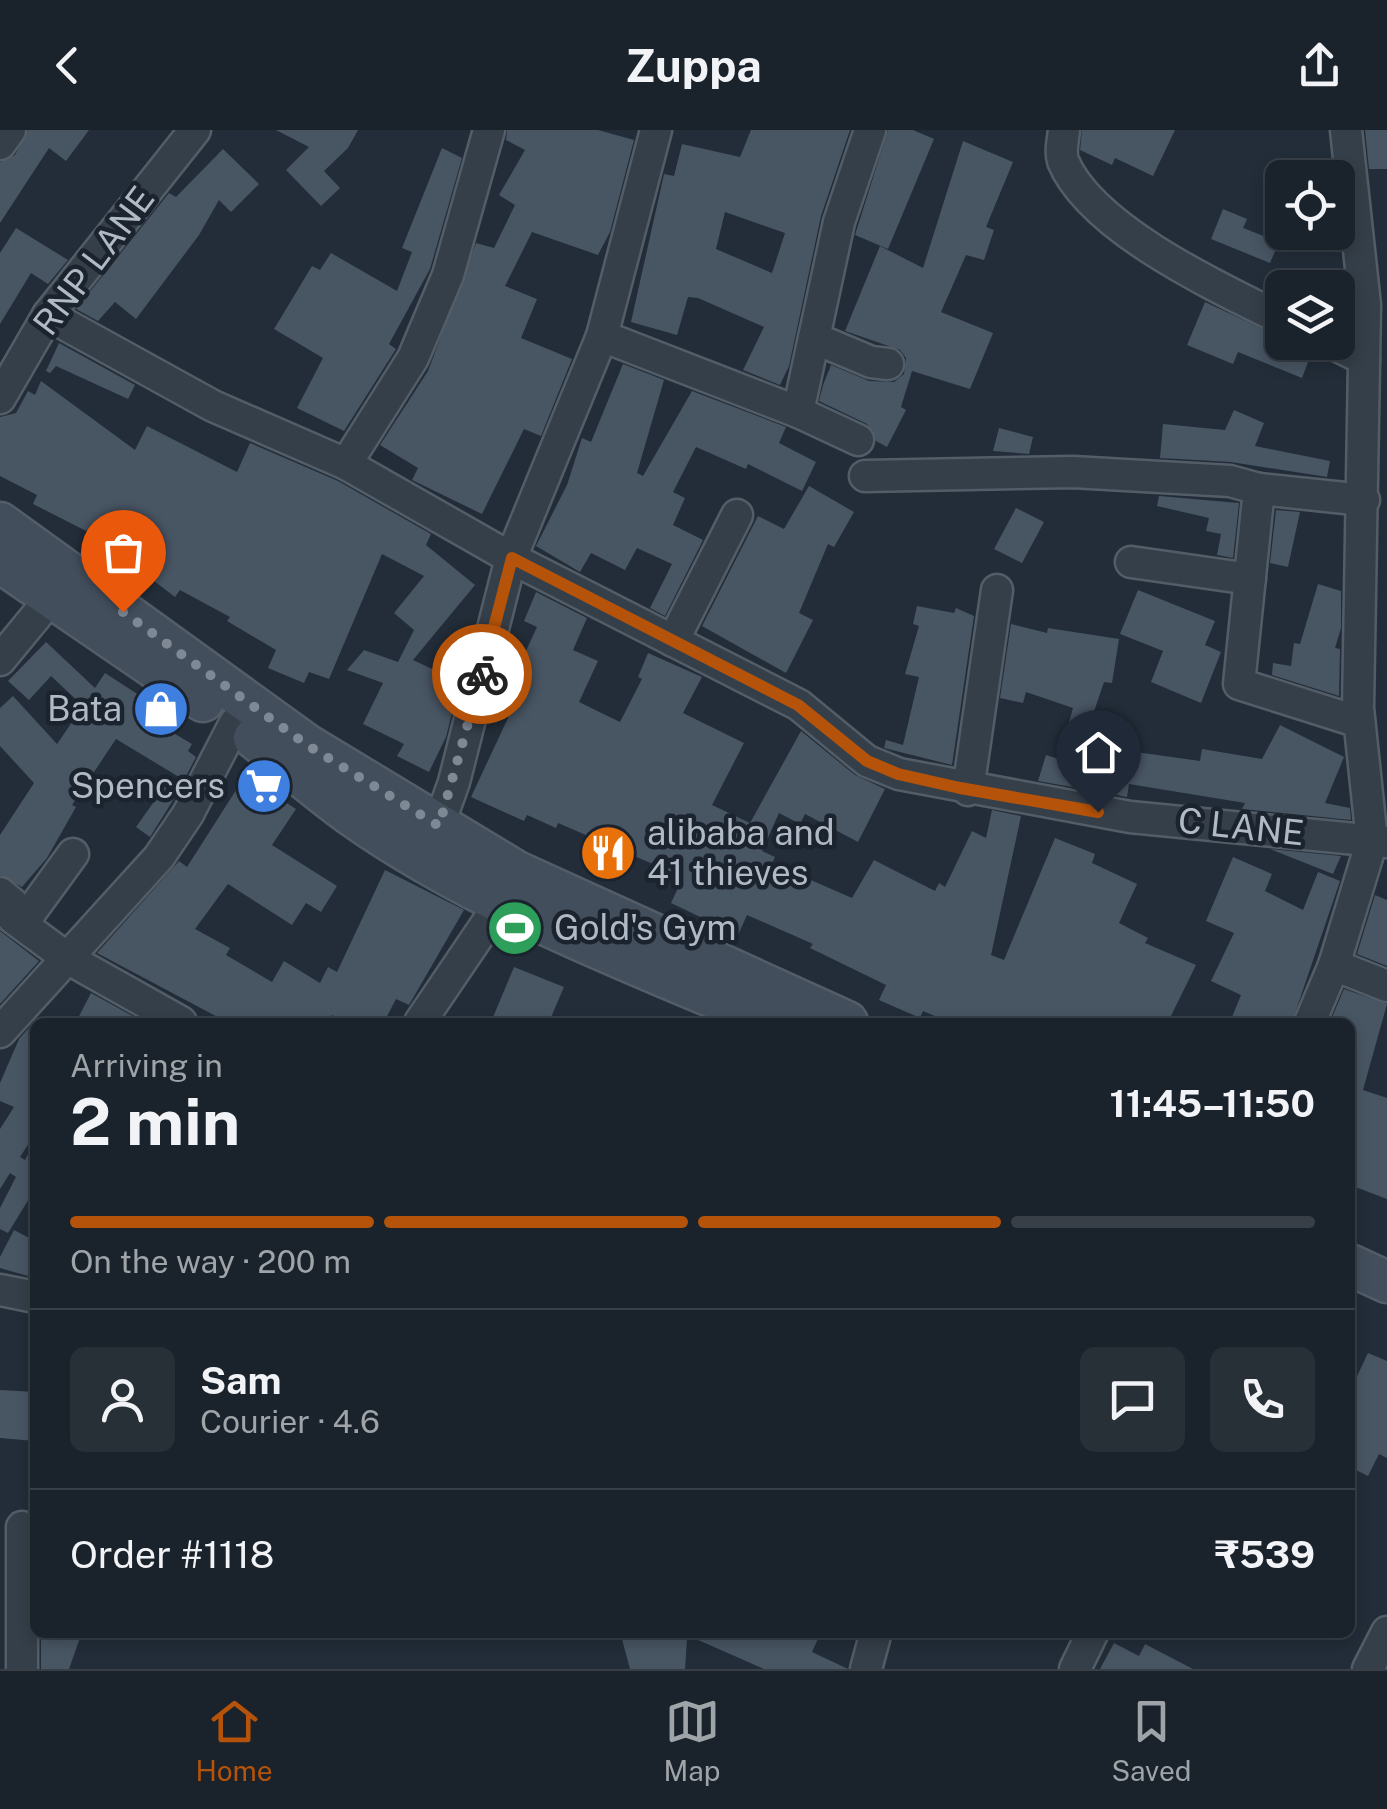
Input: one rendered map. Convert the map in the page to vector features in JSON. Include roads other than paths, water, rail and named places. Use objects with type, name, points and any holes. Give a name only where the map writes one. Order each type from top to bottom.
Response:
[{"type":"main road","points":[[0,523],[307,745],[502,901],[626,939],[837,1018]]},
{"type":"main road","points":[[0,562],[235,723],[351,815],[532,880],[626,939],[767,1018]]},
{"type":"main road","points":[[1355,1244],[1387,1258]]},
{"type":"main road","points":[[1355,1267],[1387,1282]]},
{"type":"street","points":[[0,144],[10,130]]},
{"type":"street","name":"RNP LANE","points":[[0,398],[48,314],[195,130]]},
{"type":"street","points":[[346,464],[412,358],[448,275],[489,130]]},
{"type":"street","points":[[432,843],[512,558],[602,336],[656,130]]},
{"type":"street","points":[[798,412],[839,222],[870,130]]},
{"type":"street","points":[[1064,130],[1061,158],[1080,190],[1119,225],[1192,275],[1265,311]]},
{"type":"street","points":[[1312,1018],[1380,842],[1360,722],[1374,547],[1364,500],[1370,378],[1346,130]]},
{"type":"street","name":"C LANE","points":[[48,314],[214,406],[346,464],[512,558],[798,705],[867,761],[898,774],[1130,817],[1380,842]]},
{"type":"street","points":[[602,336],[798,412],[858,440]]},
{"type":"street","points":[[814,338],[871,362],[888,364]]},
{"type":"street","points":[[1350,360],[1370,378]]},
{"type":"street","points":[[865,476],[1072,472],[1230,481],[1259,489],[1364,500]]},
{"type":"street","points":[[1259,489],[1239,684],[1360,722]]},
{"type":"street","points":[[673,641],[737,515]]},
{"type":"street","points":[[1151,572],[1250,579]]},
{"type":"street","points":[[968,790],[997,590]]},
{"type":"street","points":[[0,660],[50,598]]},
{"type":"street","points":[[0,1032],[159,857],[188,814],[235,723]]},
{"type":"street","points":[[22,924],[73,854]]},
{"type":"street","points":[[0,893],[12,904],[13,918],[67,958],[174,1018]]},
{"type":"street","points":[[423,1018],[502,901]]},
{"type":"street","points":[[1334,965],[1387,986]]},
{"type":"street","points":[[0,1290],[30,1296]]},
{"type":"street","points":[[22,1527],[22,1669]]},
{"type":"street","points":[[1368,1669],[1387,1632]]},
{"type":"street","points":[[866,1669],[874,1638]]},
{"type":"street","points":[[1074,1669],[1090,1638]]},
{"type":"place","name":"Bata","points":[[161,709]]},
{"type":"place","name":"Spencers","points":[[264,786]]},
{"type":"place","name":"alibaba and 41 thieves","points":[[608,853]]},
{"type":"place","name":"Gold's Gym","points":[[515,928]]}]
